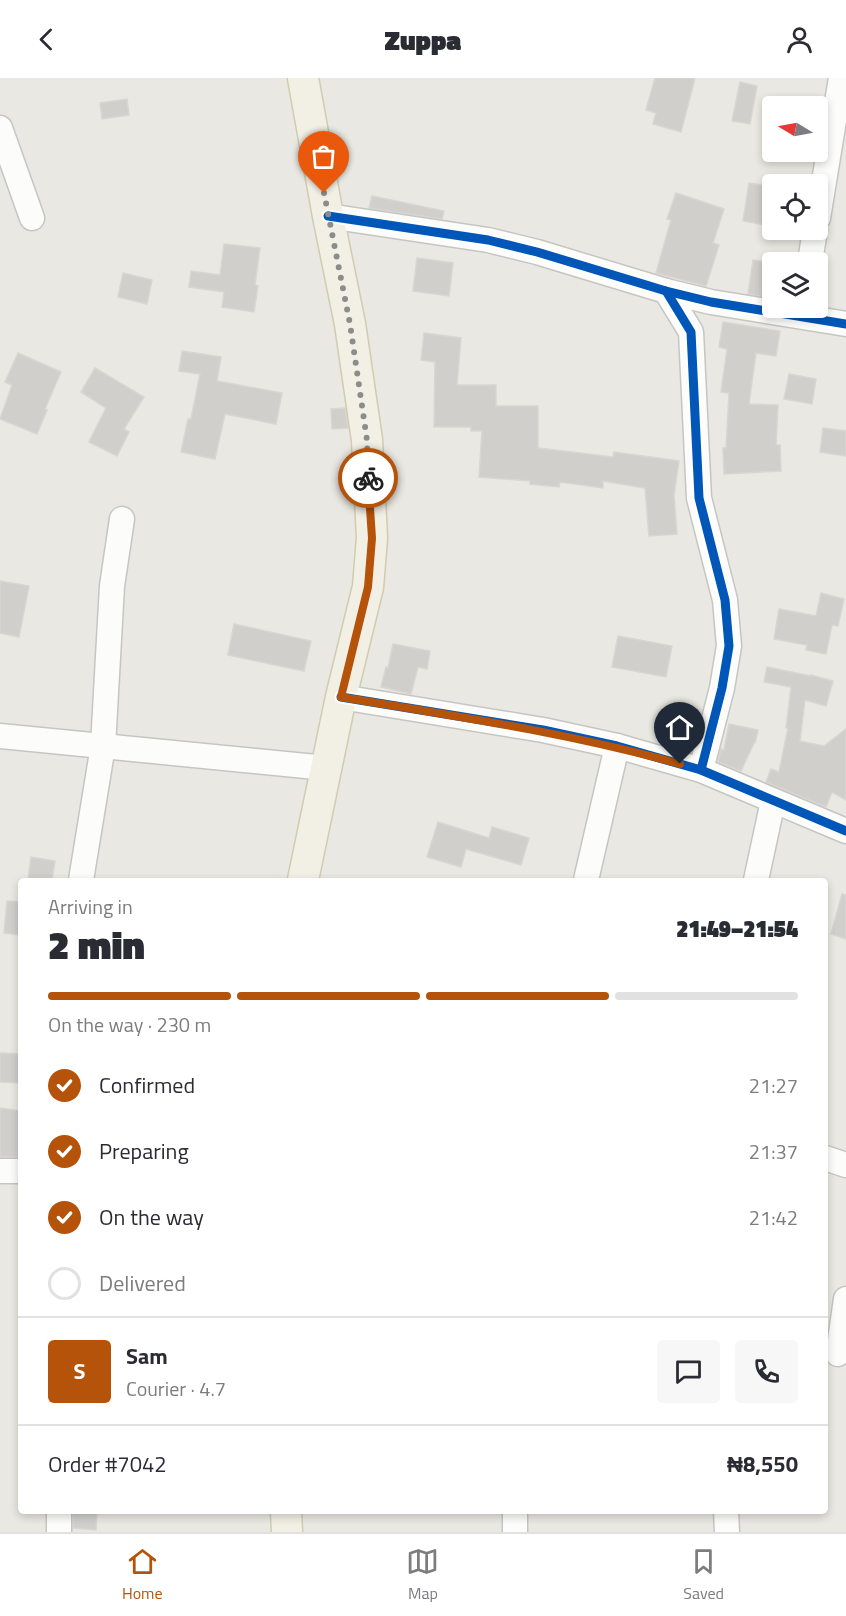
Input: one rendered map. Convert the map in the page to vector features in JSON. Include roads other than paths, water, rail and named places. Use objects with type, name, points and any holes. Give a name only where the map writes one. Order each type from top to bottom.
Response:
[{"type":"main road","points":[[303,78],[350,324],[367,440],[367,475],[372,528],[368,587],[341,697],[303,878]]},
{"type":"main road","points":[[286,1514],[287,1532]]},
{"type":"street","points":[[828,192],[836,172],[841,78]]},
{"type":"street","points":[[0,128],[32,218]]},
{"type":"street","points":[[328,216],[488,240],[537,252],[666,291],[711,302],[762,308]]},
{"type":"street","points":[[666,291],[691,332],[699,498],[726,600],[729,646],[722,688],[701,770]]},
{"type":"street","points":[[691,332],[711,302]]},
{"type":"street","points":[[824,318],[846,324]]},
{"type":"street","points":[[81,878],[103,746],[112,586],[122,519]]},
{"type":"street","points":[[341,697],[543,730],[617,746],[701,770],[846,831]]},
{"type":"street","points":[[0,736],[326,768]]},
{"type":"street","points":[[586,878],[617,746]]},
{"type":"street","points":[[756,878],[773,801]]},
{"type":"street","points":[[828,1159],[846,1166]]},
{"type":"street","points":[[0,1171],[18,1171]]},
{"type":"street","points":[[836,1354],[846,1299]]},
{"type":"street","points":[[59,1514],[59,1532]]},
{"type":"street","points":[[515,1514],[515,1532]]},
{"type":"street","points":[[726,1514],[727,1532]]}]
